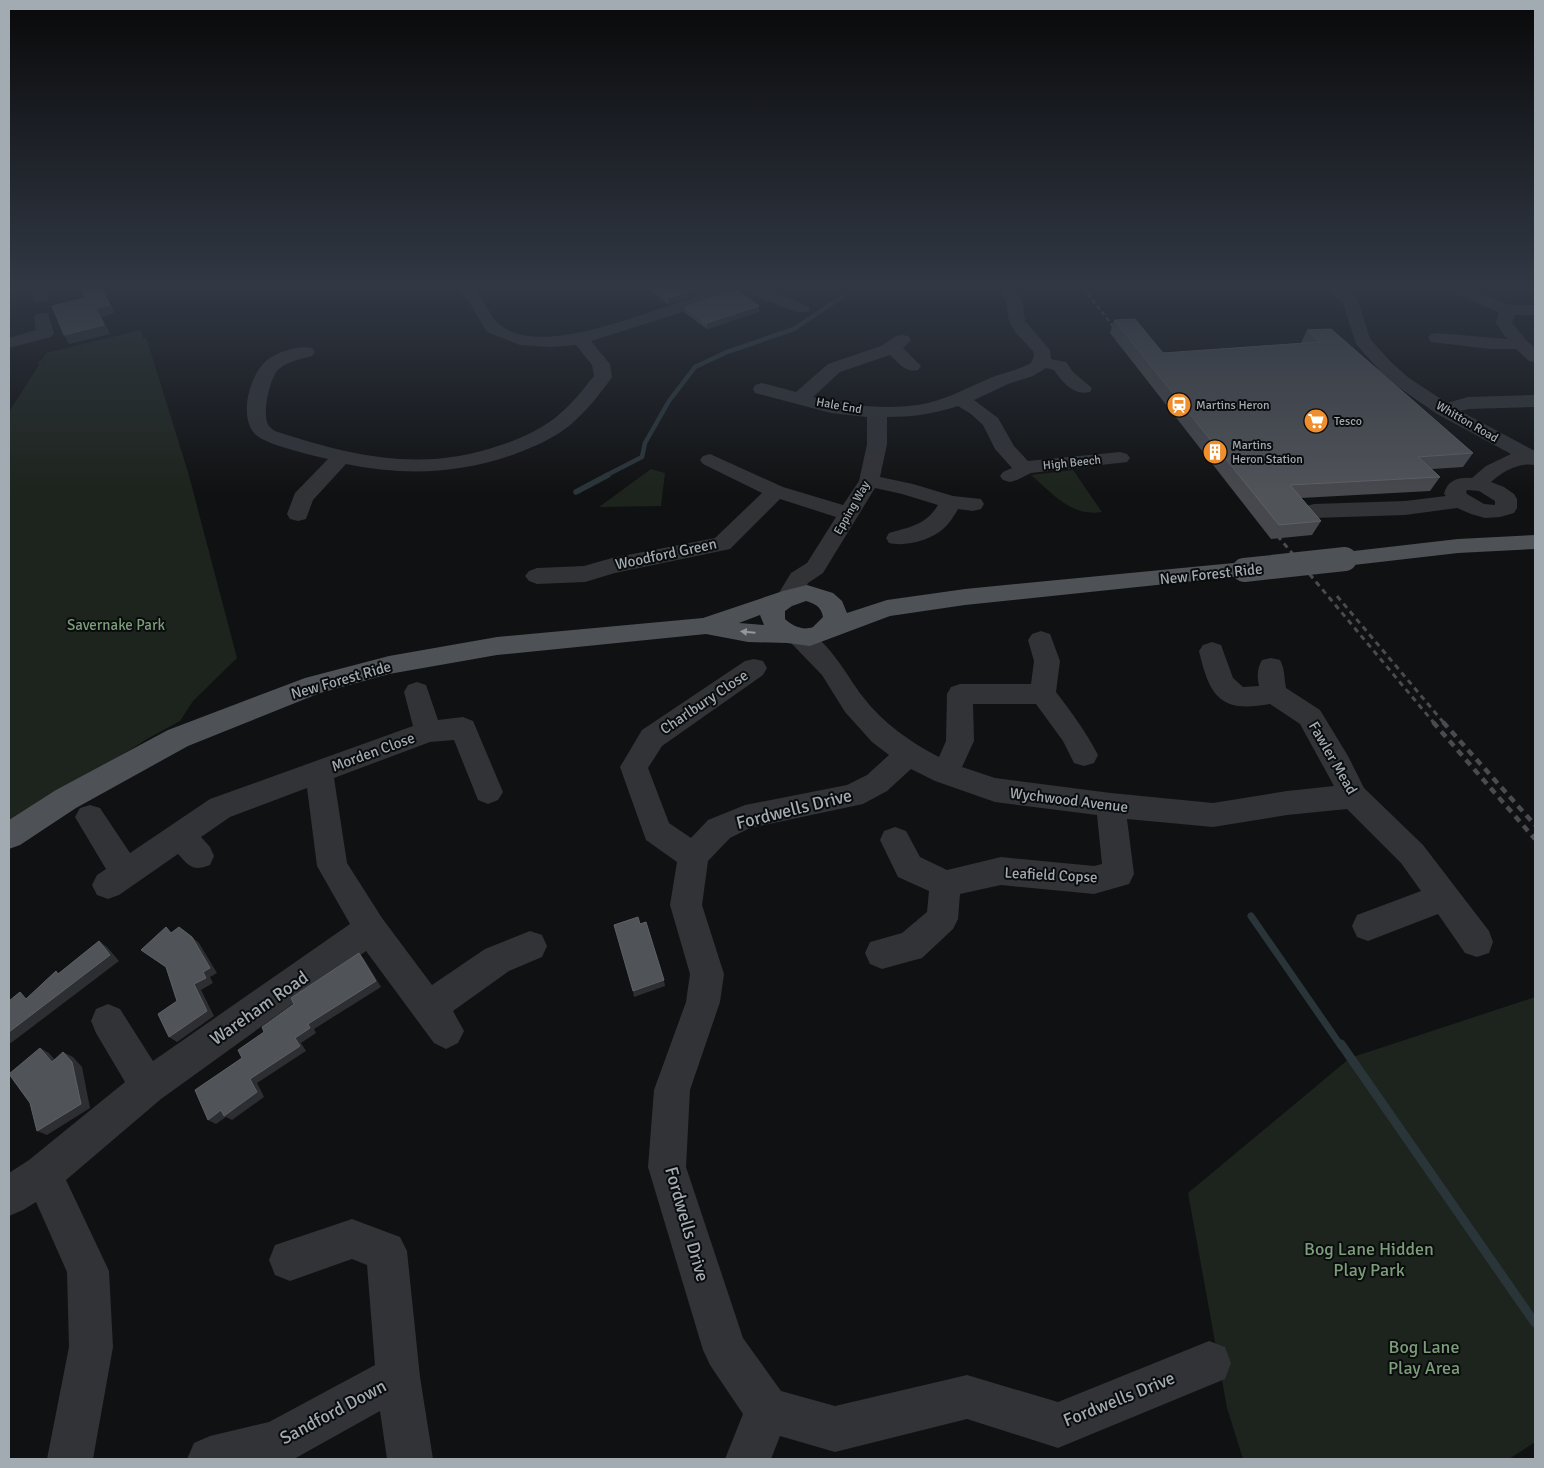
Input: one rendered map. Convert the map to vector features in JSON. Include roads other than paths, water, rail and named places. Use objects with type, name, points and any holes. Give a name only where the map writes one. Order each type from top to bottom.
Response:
[{"type":"main road","name":"New Forest Ride","points":[[705,626],[748,633],[818,635],[886,608],[965,597],[1244,570],[1458,546],[1535,542]]},
{"type":"main road","name":"New Forest Ride","points":[[9,836],[66,799],[186,734],[314,685],[389,665],[497,646],[705,626],[746,611],[807,593],[824,599],[857,600],[886,608]]},
{"type":"main road","points":[[784,599],[774,609],[773,616],[776,624],[795,635]]},
{"type":"main road","points":[[824,599],[831,604],[836,617],[827,630]]},
{"type":"street","points":[[291,357],[270,366],[262,382],[257,420],[259,428],[274,437],[342,456],[406,467],[456,466],[484,459],[540,437],[569,417],[603,377],[601,364],[595,357]]},
{"type":"street","name":"Hale End","points":[[800,399],[832,368],[863,357]]},
{"type":"street","name":"Hale End","points":[[906,357],[912,366]]},
{"type":"street","points":[[1043,357],[1042,362],[1060,366],[1067,376],[1083,388]]},
{"type":"street","name":"Whitton Road","points":[[1377,357],[1415,392],[1444,410],[1531,457]]},
{"type":"street","name":"Hale End","points":[[762,389],[831,407],[878,412],[913,412],[937,407],[960,399],[1002,380],[1033,370],[1042,362]]},
{"type":"street","name":"High Beech","points":[[960,399],[978,410],[990,422],[1016,472],[1120,458]]},
{"type":"street","points":[[1444,410],[1468,403],[1535,401]]},
{"type":"street","name":"Epping Way","points":[[784,599],[799,578],[815,568],[869,482],[877,444],[878,412]]},
{"type":"street","points":[[298,514],[303,498],[342,456]]},
{"type":"street","points":[[1478,484],[1483,476],[1498,467],[1531,457]]},
{"type":"street","points":[[710,460],[776,492],[850,514]]},
{"type":"street","points":[[869,482],[906,488],[951,502],[973,504]]},
{"type":"street","points":[[1464,484],[1478,484],[1501,495],[1507,504],[1506,508],[1501,510],[1486,511],[1469,506],[1462,501],[1455,494],[1456,488],[1464,484]]},
{"type":"street","name":"Woodford Green","points":[[537,576],[585,574],[612,566],[722,544],[776,492]]},
{"type":"street","points":[[1314,511],[1405,508],[1462,501]]},
{"type":"street","points":[[896,538],[925,533],[943,518],[951,502]]},
{"type":"street","points":[[815,568],[824,580],[824,599]]},
{"type":"street","name":"Wychwood Avenue","points":[[827,630],[831,668]]},
{"type":"street","name":"Wychwood Avenue","points":[[795,635],[831,668],[854,704],[882,734],[908,754],[945,773],[994,790],[1111,805],[1213,815],[1287,803],[1354,796]]},
{"type":"street","points":[[1040,640],[1047,661],[1043,694],[1073,734],[1084,755]]},
{"type":"street","name":"Fawler Mead","points":[[1212,651],[1218,676],[1226,688],[1240,697],[1273,680],[1310,717],[1338,764],[1354,796],[1412,854],[1477,942]]},
{"type":"street","name":"Charlbury Close","points":[[693,856],[657,831],[634,768],[652,738],[754,668]]},
{"type":"street","name":"Morden Close","points":[[416,692],[428,732]]},
{"type":"street","points":[[945,773],[960,741],[960,694],[1043,694]]},
{"type":"street","name":"Morden Close","points":[[90,817],[117,879],[190,846],[220,808],[428,732],[463,728],[488,792]]},
{"type":"street","name":"Fordwells Drive","points":[[908,754],[877,783],[853,796],[745,817],[719,829],[693,856],[686,905],[707,974],[703,1002],[672,1090],[667,1167],[725,1350],[767,1410],[835,1428],[967,1397],[1058,1425],[1209,1363]]},
{"type":"street","points":[[319,772],[332,866],[370,930],[437,1020],[497,960],[530,946]]},
{"type":"street","name":"Leafield Copse","points":[[945,884],[1001,871],[1094,880],[1118,874],[1111,805]]},
{"type":"street","points":[[882,953],[910,947],[942,919],[945,884],[909,867],[895,840]]},
{"type":"street","points":[[1368,926],[1444,897]]},
{"type":"street","name":"Wareham Road","points":[[9,1196],[43,1174],[148,1086],[370,930]]},
{"type":"street","points":[[108,1021],[148,1086]]},
{"type":"street","points":[[43,1174],[88,1271],[91,1347],[70,1459]]},
{"type":"street","name":"Sandford Down","points":[[290,1260],[352,1239],[386,1251],[398,1377],[410,1459]]},
{"type":"street","name":"Sandford Down","points":[[210,1459],[276,1444],[398,1377]]},
{"type":"street","points":[[748,1459],[767,1410]]},
{"type":"waterway","points":[[605,476],[642,457],[645,443],[669,401],[695,367],[717,357]]},
{"type":"waterway","points":[[576,492],[608,475]]},
{"type":"waterway","points":[[1251,916],[1341,1046]]},
{"type":"waterway","points":[[1341,1044],[1535,1323]]},
{"type":"railway","points":[[1271,528],[1434,723]]},
{"type":"railway","points":[[1337,596],[1444,723]]},
{"type":"railway","points":[[1433,722],[1535,839]]},
{"type":"railway","points":[[1443,722],[1535,825]]},
{"type":"place","name":"Martins Heron","points":[[1179,405]]},
{"type":"place","name":"Tesco","points":[[1316,421]]},
{"type":"place","name":"Martins Heron Station","points":[[1215,452]]},
{"type":"park label","name":"Savernake Park","points":[[116,625]]},
{"type":"park label","name":"Bog Lane Hidden Play Park","points":[[1369,1259]]},
{"type":"park label","name":"Bog Lane Play Area","points":[[1424,1357]]}]
